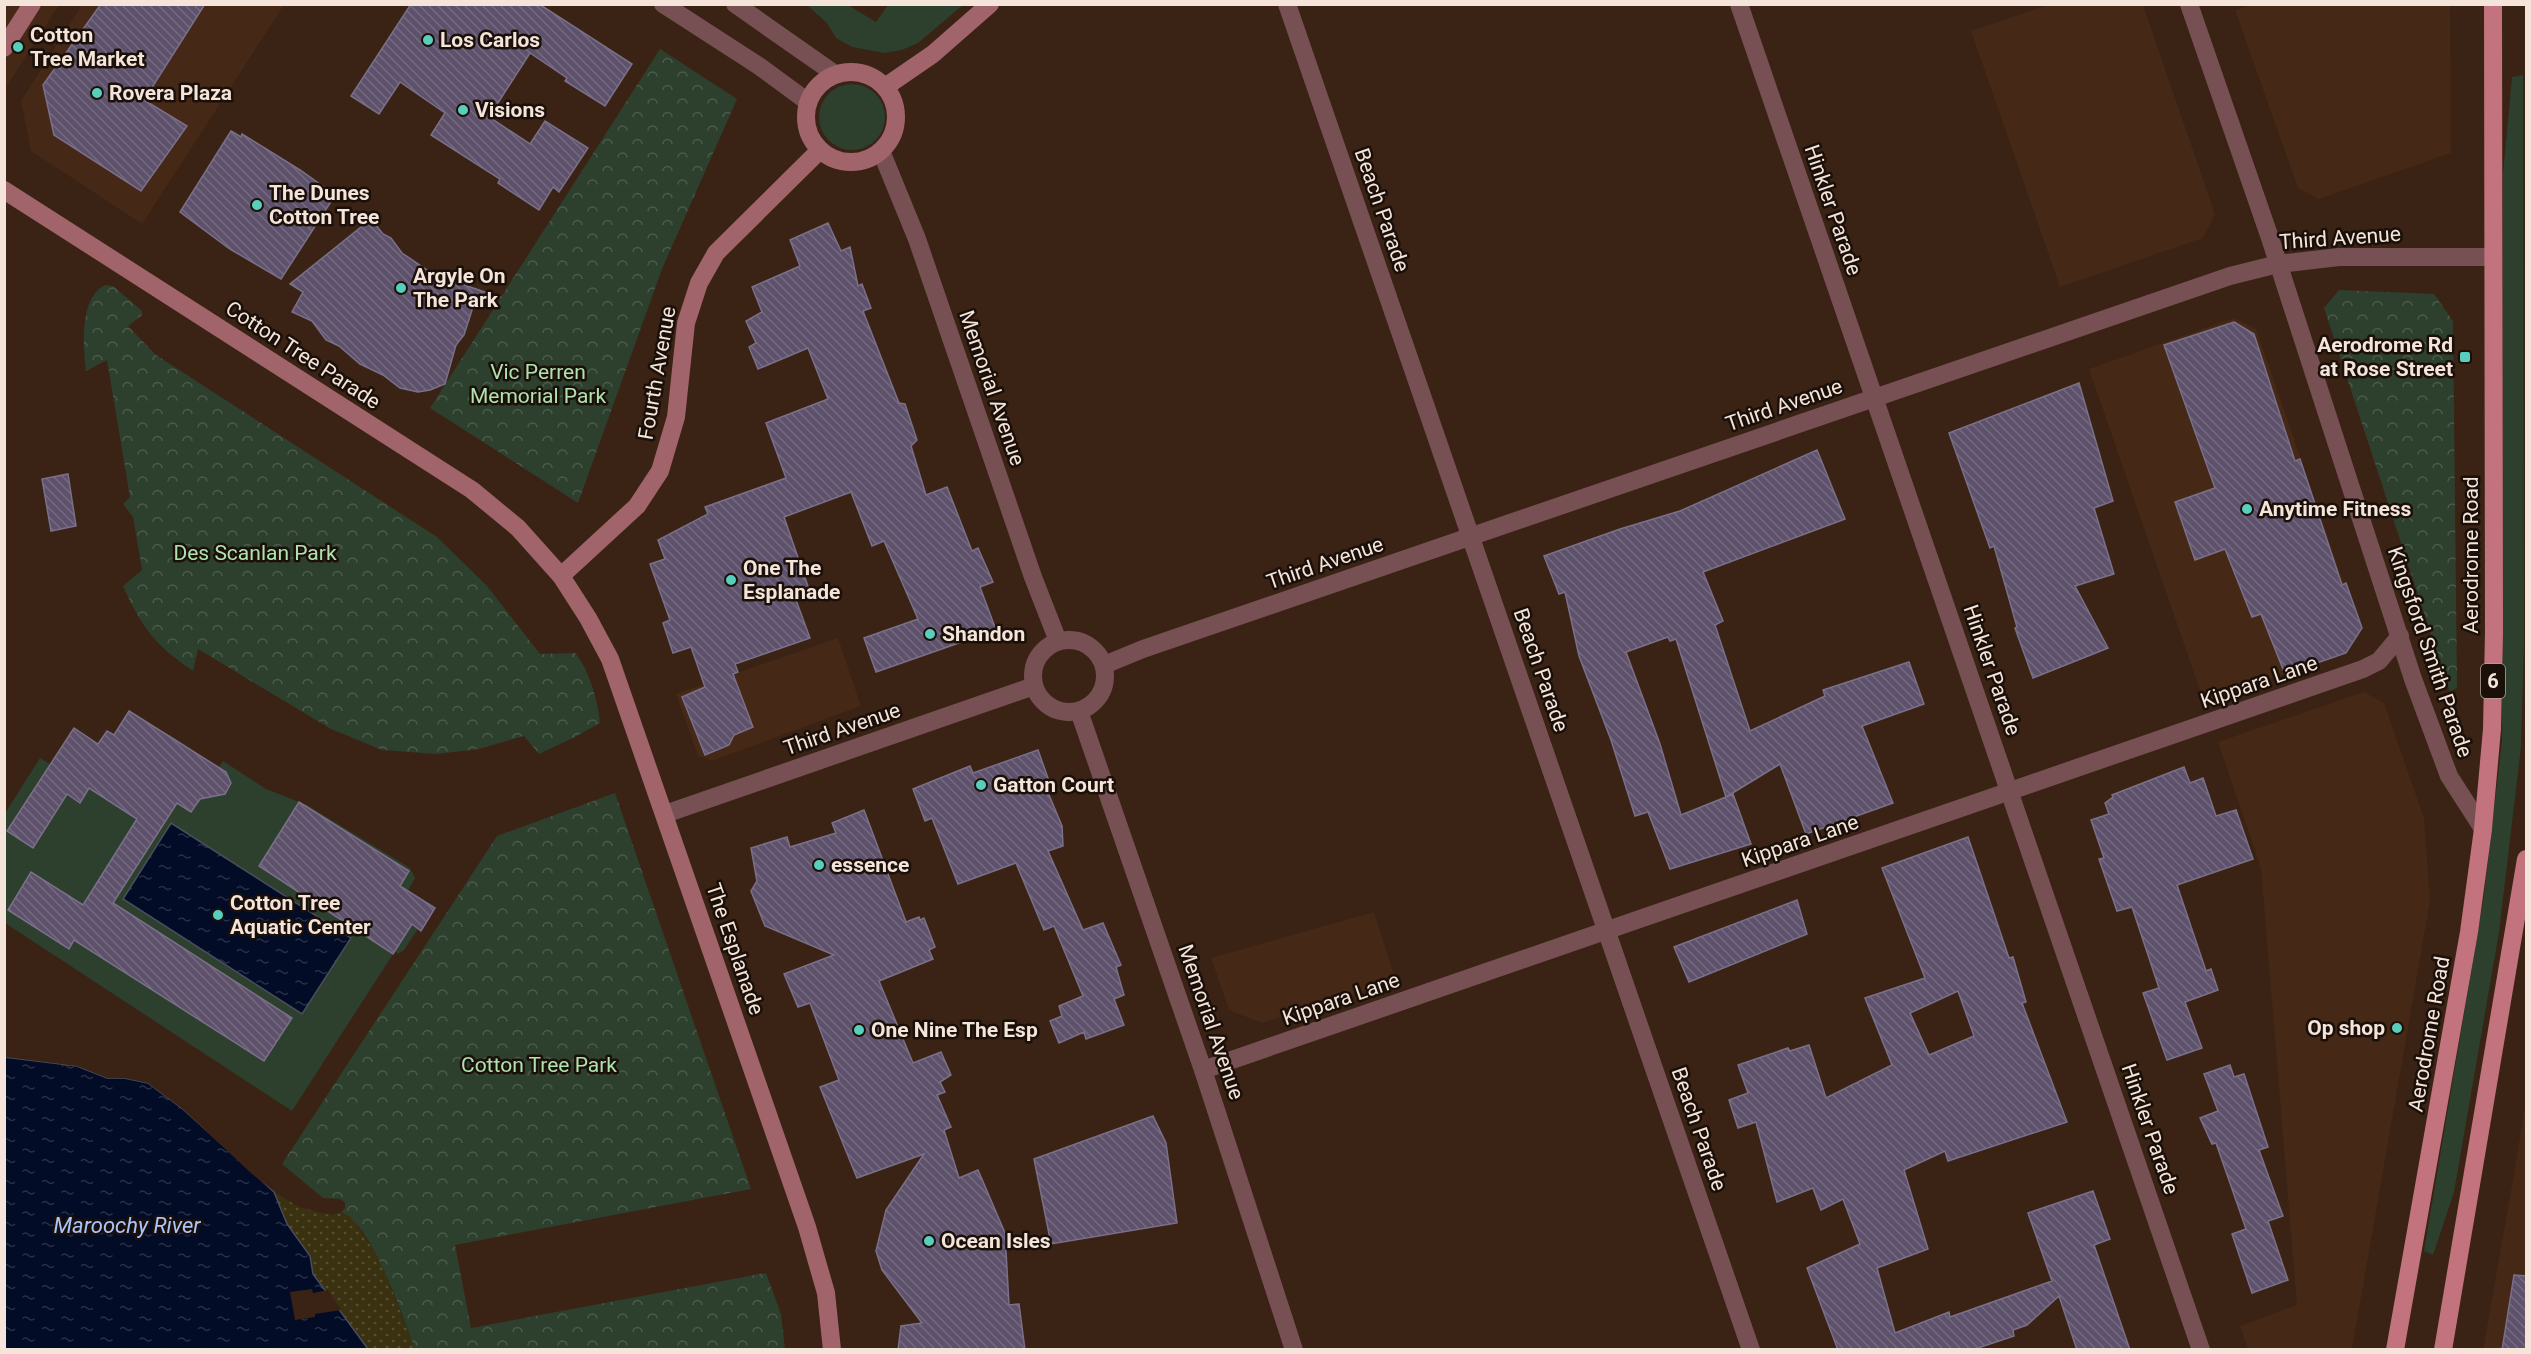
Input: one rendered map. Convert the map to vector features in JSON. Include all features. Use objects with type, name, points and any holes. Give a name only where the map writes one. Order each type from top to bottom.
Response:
[{"type":"main road","name":"Aerodrome Road","points":[[2396,1350],[2455,1019],[2483,829],[2492,729],[2494,633],[2493,4]]},
{"type":"main road","points":[[2443,1350],[2526,859]]},
{"type":"street","points":[[4,48],[32,4]]},
{"type":"street","points":[[663,4],[759,66],[808,102]]},
{"type":"street","points":[[735,4],[835,74]]},
{"type":"street","points":[[885,87],[933,54],[990,4]]},
{"type":"street","name":"Beach Parade","points":[[1287,4],[1751,1350]]},
{"type":"street","name":"Hinkler Parade","points":[[1739,4],[2201,1350]]},
{"type":"street","name":"Kingsford Smith Parade","points":[[2189,4],[2278,264],[2413,679],[2449,776],[2483,829]]},
{"type":"street","points":[[848,71],[875,78],[893,99],[896,113],[895,127],[890,141],[880,151],[856,162],[843,161],[820,150],[812,140],[807,128],[808,102],[823,81],[835,74],[848,71]]},
{"type":"street","name":"Fourth Avenue","points":[[561,576],[637,506],[660,471],[676,417],[686,323],[699,283],[716,253],[820,150]]},
{"type":"street","name":"Memorial Avenue","points":[[880,151],[917,239],[1033,577],[1058,641]]},
{"type":"street","name":"Cotton Tree Parade","points":[[4,190],[472,490],[518,528],[561,576]]},
{"type":"street","name":"Third Avenue","points":[[1104,665],[1154,645],[2176,293],[2278,264],[2339,257],[2493,257]]},
{"type":"street","name":"The Esplanade","points":[[561,576],[588,618],[610,659],[665,814],[807,1227],[825,1293],[832,1350]]},
{"type":"street","name":"Kippara Lane","points":[[1203,1070],[2363,669],[2379,661],[2400,636]]},
{"type":"street","points":[[1058,641],[1081,641],[1099,655],[1104,665],[1104,688],[1090,706],[1079,711],[1068,712],[1047,705],[1039,697],[1034,686],[1033,675],[1040,654],[1048,646],[1058,641]]},
{"type":"street","name":"Third Avenue","points":[[665,814],[1034,686]]},
{"type":"street","name":"Memorial Avenue","points":[[1079,711],[1203,1070],[1294,1350]]},
{"type":"shaded area","name":"Cotton Tree Market","points":[[5,5],[59,5],[5,89]]},
{"type":"shaded area","points":[[82,5],[284,5],[142,224],[31,151],[21,101]]},
{"type":"shaded area","points":[[2048,5],[2143,5],[2215,214],[2203,238],[2060,287],[1971,31]]},
{"type":"shaded area","points":[[2252,5],[2450,5],[2451,153],[2319,199],[2298,188],[2235,10]]},
{"type":"shaded area","points":[[2234,318],[2256,329],[2360,630],[2346,652],[2204,702],[2089,369]]},
{"type":"shaded area","points":[[838,638],[861,706],[712,761],[698,756],[676,694]]},
{"type":"shaded area","points":[[2364,692],[2384,703],[2424,818],[2430,901],[2352,1349],[2248,1349],[2240,1326],[2297,1305],[2261,868],[2218,742]]},
{"type":"shaded area","points":[[1374,912],[1396,981],[1262,1023],[1229,1010],[1211,958]]},
{"type":"shaded area","points":[[2526,1100],[2526,1349],[2483,1350],[2510,1197]]},
{"type":"green space","points":[[807,5],[848,5],[876,22],[888,5],[963,5],[918,43],[902,50],[884,53],[852,47],[836,38],[827,23]]},
{"type":"green space","name":"Vic Perren Memorial Park","points":[[660,49],[737,99],[662,269],[578,503],[430,408]]},
{"type":"green space","points":[[2523,75],[2524,644],[2521,747],[2499,932],[2454,1192],[2433,1255],[2424,1251],[2484,895],[2502,741],[2503,174],[2512,77]]},
{"type":"green space","points":[[852,84],[864,87],[875,94],[882,105],[885,117],[882,129],[875,140],[864,147],[852,150],[840,147],[829,140],[822,129],[819,117],[822,105],[829,94],[840,87]]},
{"type":"green space","name":"Des Scanlan Park","points":[[105,285],[113,286],[142,311],[142,315],[128,326],[156,355],[437,537],[487,586],[540,654],[575,653],[585,668],[592,686],[600,723],[539,754],[524,736],[479,749],[437,754],[382,750],[331,729],[198,649],[193,671],[169,653],[143,624],[123,586],[142,570],[133,517],[123,504],[130,497],[107,360],[86,371],[84,349],[87,312],[97,291]]},
{"type":"green space","points":[[2339,290],[2434,294],[2453,321],[2457,688],[2450,692],[2324,308]]},
{"type":"green space","name":"Cotton Tree Aquatic Center","points":[[74,728],[98,744],[107,731],[114,735],[170,735],[197,753],[192,761],[214,775],[223,761],[266,789],[307,805],[410,868],[415,878],[408,891],[435,908],[421,931],[418,929],[404,950],[398,954],[395,951],[292,1111],[5,923],[4,815],[40,758],[50,764]]},
{"type":"green space","name":"Cotton Tree Park","points":[[615,793],[751,1189],[455,1245],[471,1328],[766,1273],[781,1314],[785,1349],[415,1349],[375,1252],[353,1220],[341,1212],[345,1208],[345,1202],[340,1199],[323,1198],[282,1164],[497,836]]},
{"type":"sand","points":[[274,1192],[299,1207],[330,1215],[341,1212],[351,1216],[381,1262],[415,1349],[368,1349],[313,1274],[310,1256],[287,1224]]},
{"type":"water","points":[[171,823],[351,938],[302,1014],[123,899]]},
{"type":"water","name":"Maroochy River","points":[[4,1057],[77,1066],[107,1078],[124,1078],[148,1083],[184,1110],[274,1192],[287,1224],[310,1256],[313,1274],[368,1349],[5,1349]]},
{"type":"pier","points":[[4,1054],[78,1063],[108,1075],[124,1075],[150,1080],[186,1108],[278,1194],[252,1174],[184,1110],[148,1083],[124,1078],[107,1078],[77,1066],[5,1057]]},
{"type":"pier","points":[[312,1289],[313,1293],[328,1290],[341,1310],[295,1320],[290,1292]]},
{"type":"building","name":"Rovera Plaza","points":[[101,4],[205,4],[144,100],[187,126],[141,191],[54,135],[43,85]]},
{"type":"building","name":"Visions","points":[[411,4],[539,4],[632,64],[605,106],[565,81],[567,78],[530,53],[489,117],[530,144],[545,121],[588,148],[559,192],[553,187],[539,210],[498,183],[500,179],[431,135],[445,113],[400,82],[379,114],[351,96]]},
{"type":"building","name":"The Dunes Cotton Tree","points":[[231,131],[241,137],[242,134],[300,170],[327,189],[325,191],[334,197],[281,279],[230,249],[180,212]]},
{"type":"building","points":[[371,219],[383,234],[391,238],[402,253],[436,276],[458,281],[500,297],[473,307],[464,335],[456,345],[445,384],[430,390],[418,392],[400,388],[383,375],[360,364],[339,346],[326,340],[312,321],[292,312],[303,292],[290,284]]},
{"type":"building","points":[[828,223],[841,251],[850,247],[858,286],[862,284],[871,308],[863,311],[899,403],[905,404],[917,440],[911,446],[926,495],[947,487],[972,551],[978,548],[993,582],[980,587],[996,630],[876,672],[864,638],[918,619],[884,541],[872,546],[851,492],[784,517],[811,595],[796,600],[810,638],[735,664],[738,672],[733,674],[753,727],[734,735],[729,745],[705,755],[682,697],[705,687],[691,647],[673,653],[663,623],[670,620],[650,564],[665,559],[658,540],[708,514],[705,507],[786,478],[766,423],[828,399],[808,348],[758,369],[749,347],[756,343],[746,321],[762,312],[752,287],[800,266],[790,240]]},
{"type":"building","points":[[2234,322],[2254,334],[2295,461],[2300,459],[2342,585],[2346,583],[2362,628],[2346,653],[2285,674],[2261,614],[2252,617],[2225,549],[2195,560],[2175,502],[2215,488],[2164,345]]},
{"type":"building","points":[[2079,383],[2113,501],[2094,508],[2114,574],[2075,586],[2108,648],[2033,678],[2015,628],[2017,627],[1994,546],[1990,548],[1949,433]]},
{"type":"building","points":[[1817,450],[1845,519],[1703,572],[1723,621],[1715,625],[1750,731],[1825,696],[1823,690],[1909,662],[1924,704],[1862,726],[1893,803],[1806,834],[1780,764],[1726,797],[1733,794],[1751,844],[1670,869],[1648,812],[1635,816],[1611,740],[1579,656],[1565,592],[1559,594],[1544,556],[1680,511]],"holes":[[[1668,637],[1670,641],[1676,639],[1726,797],[1681,815],[1660,744],[1626,652]]]},
{"type":"building","points":[[68,474],[76,526],[51,531],[42,479]]},
{"type":"building","points":[[129,711],[226,772],[231,783],[225,794],[200,799],[191,812],[177,803],[113,903],[292,1018],[264,1061],[74,940],[69,949],[8,910],[31,872],[83,905],[137,819],[89,788],[80,803],[67,794],[33,848],[7,831],[74,728],[98,744],[107,731],[114,735]]},
{"type":"building","points":[[1038,750],[1049,781],[1044,783],[1062,826],[1063,846],[1048,851],[1083,930],[1103,923],[1121,965],[1116,967],[1124,995],[1114,999],[1124,1025],[1086,1039],[1084,1032],[1059,1043],[1050,1021],[1062,1016],[1059,1006],[1083,996],[1054,926],[1044,930],[1016,863],[958,884],[932,818],[925,821],[913,789],[970,766],[973,773]]},
{"type":"building","points":[[2184,767],[2190,783],[2203,778],[2216,816],[2236,810],[2253,859],[2177,885],[2206,971],[2211,969],[2218,990],[2185,1002],[2202,1048],[2167,1060],[2143,993],[2159,988],[2132,907],[2117,911],[2099,859],[2104,858],[2091,820],[2109,814],[2105,803],[2113,797],[2112,795]]},
{"type":"building","points":[[299,802],[409,871],[400,886],[435,908],[421,931],[412,924],[393,954],[259,866]]},
{"type":"building","points":[[864,810],[906,922],[919,917],[920,920],[924,918],[935,947],[929,950],[933,959],[879,981],[913,1063],[941,1052],[951,1075],[940,1082],[945,1092],[937,1095],[951,1127],[944,1130],[959,1178],[978,1170],[1005,1233],[1009,1305],[1019,1304],[1025,1350],[898,1350],[901,1326],[922,1323],[882,1270],[876,1251],[886,1210],[924,1154],[857,1178],[820,1087],[839,1080],[810,1003],[798,1007],[784,974],[834,955],[765,926],[751,891],[757,881],[751,848],[787,837],[790,847],[836,833],[832,823]]},
{"type":"building","points":[[1968,837],[2009,958],[2013,957],[2026,1002],[2022,1003],[2067,1122],[1948,1161],[1945,1151],[1904,1170],[1928,1249],[1877,1268],[1895,1333],[1949,1312],[1950,1317],[2052,1281],[2028,1213],[2093,1191],[2110,1239],[2094,1245],[2130,1350],[2077,1350],[2059,1296],[2027,1325],[2013,1330],[2014,1336],[1972,1350],[1838,1350],[1807,1268],[1860,1244],[1843,1199],[1821,1210],[1813,1188],[1777,1202],[1756,1122],[1738,1128],[1729,1100],[1748,1093],[1738,1065],[1788,1048],[1790,1051],[1809,1045],[1826,1098],[1892,1065],[1865,998],[1925,978],[1882,868]],"holes":[[[1958,991],[1974,1036],[1929,1055],[1910,1013]]]},
{"type":"building","points":[[1797,900],[1807,934],[1689,982],[1674,947]]},
{"type":"building","points":[[2230,1065],[2234,1077],[2244,1074],[2268,1147],[2259,1150],[2283,1216],[2268,1221],[2288,1280],[2252,1293],[2232,1234],[2246,1229],[2216,1143],[2212,1144],[2200,1118],[2218,1111],[2204,1074]]},
{"type":"building","points":[[1153,1116],[1166,1143],[1177,1223],[1051,1244],[1034,1159]]},
{"type":"building","points":[[2514,1275],[2526,1276],[2526,1350],[2502,1350]]},
{"type":"place","name":"Los Carlos","points":[[428,40]]},
{"type":"place","name":"Cotton Tree Market","points":[[18,47]]},
{"type":"place","name":"Rovera Plaza","points":[[97,93]]},
{"type":"place","name":"Visions","points":[[463,110]]},
{"type":"place","name":"The Dunes Cotton Tree","points":[[257,205]]},
{"type":"place","name":"Argyle On The Park","points":[[401,288]]},
{"type":"place","name":"Aerodrome Rd at Rose Street","points":[[2465,357]]},
{"type":"place","name":"Anytime Fitness","points":[[2247,509]]},
{"type":"place","name":"One The Esplanade","points":[[731,580]]},
{"type":"place","name":"Shandon","points":[[930,634]]},
{"type":"place","name":"Gatton Court","points":[[981,785]]},
{"type":"place","name":"essence","points":[[819,865]]},
{"type":"place","name":"Cotton Tree Aquatic Center","points":[[218,915]]},
{"type":"place","name":"Op shop","points":[[2397,1028]]},
{"type":"place","name":"One Nine The Esp","points":[[859,1030]]},
{"type":"place","name":"Ocean Isles","points":[[929,1241]]}]
